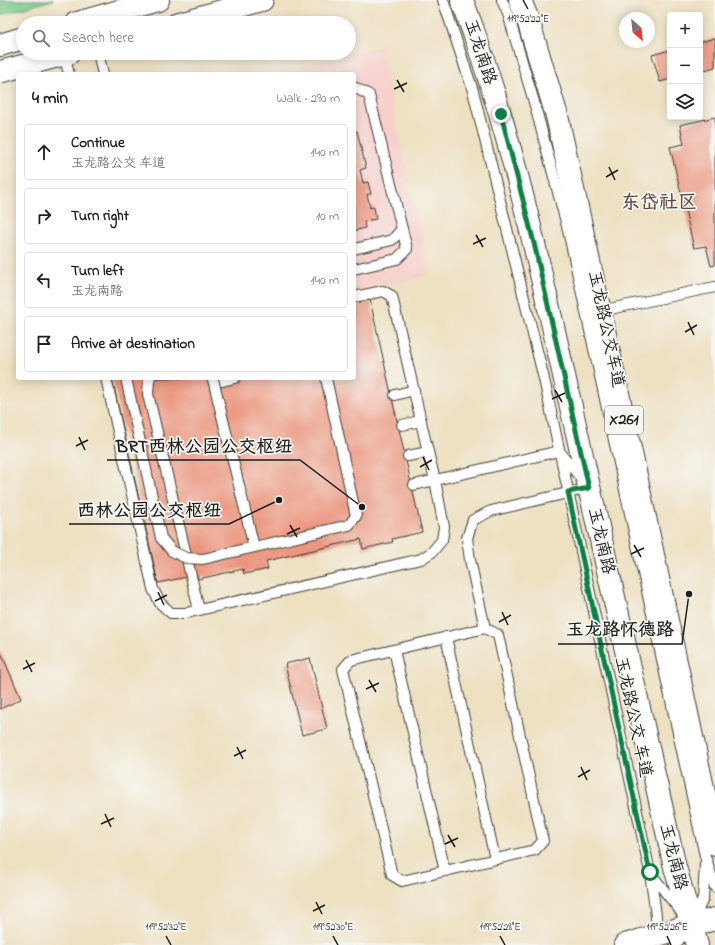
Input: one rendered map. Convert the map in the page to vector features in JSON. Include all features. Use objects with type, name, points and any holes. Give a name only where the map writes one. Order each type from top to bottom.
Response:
[{"type":"main road","points":[[102,16],[158,0]]},
{"type":"main road","points":[[204,16],[262,0]]},
{"type":"main road","name":"玉龙南路","points":[[462,0],[501,114],[534,243],[675,867],[694,935]]},
{"type":"main road","name":"X261","points":[[520,0],[528,20],[557,116],[639,487],[710,850]]},
{"type":"main road","points":[[0,45],[16,40]]},
{"type":"main road","points":[[0,72],[61,60]]},
{"type":"main road","points":[[626,945],[694,935],[715,919]]},
{"type":"lane","points":[[443,0],[473,92],[544,379],[559,451],[589,488],[491,511],[473,520],[467,538],[470,560],[485,628]]},
{"type":"lane","name":"玉龙路公交车道","points":[[502,0],[508,14],[534,102],[568,230],[710,850]]},
{"type":"lane","points":[[100,60],[103,72]]},
{"type":"lane","points":[[356,88],[369,95],[407,249],[397,260],[356,269]]},
{"type":"lane","points":[[356,249],[392,240],[402,229]]},
{"type":"lane","points":[[600,311],[715,286]]},
{"type":"lane","points":[[106,380],[153,589],[160,604],[171,613],[186,613],[421,559],[432,552],[442,540],[444,526],[435,480],[392,296],[383,291],[356,297]]},
{"type":"lane","points":[[126,380],[161,538],[172,551],[186,558],[203,559],[349,525],[356,516],[326,380]]},
{"type":"lane","points":[[148,380],[148,394],[199,610]]},
{"type":"lane","points":[[213,380],[254,547]]},
{"type":"lane","points":[[395,394],[414,390]]},
{"type":"lane","points":[[402,425],[421,420]]},
{"type":"lane","points":[[414,485],[559,451]]},
{"type":"lane","name":"玉龙路公交 车道","points":[[559,451],[650,872],[656,915],[656,934],[653,940]]},
{"type":"lane","points":[[408,456],[428,452]]},
{"type":"lane","points":[[485,628],[498,635],[543,841],[535,850],[402,881],[392,875],[343,669],[351,660],[485,628]]},
{"type":"lane","points":[[446,638],[494,859]]},
{"type":"lane","points":[[394,650],[445,871]]},
{"type":"lane","points":[[710,850],[715,887]]},
{"type":"lane","points":[[675,945],[694,935],[704,899],[710,850]]},
{"type":"lane","points":[[650,872],[694,935]]},
{"type":"shaded area","points":[[380,46],[429,275],[356,293],[356,72],[282,72],[327,60],[356,60],[356,52]]},
{"type":"green space","points":[[0,0],[53,0],[0,15]]},
{"type":"building","points":[[715,38],[715,67],[703,70],[703,48],[703,41]]},
{"type":"building","points":[[667,51],[667,80],[660,82],[652,55]]},
{"type":"building","points":[[715,117],[715,265],[711,266],[706,246],[694,248],[670,147],[684,144],[680,125]]},
{"type":"building","points":[[356,131],[366,168],[360,170],[363,183],[368,182],[371,194],[367,194],[370,208],[374,207],[376,219],[364,221],[365,228],[356,230]]},
{"type":"building","points":[[370,300],[422,532],[392,539],[393,542],[363,549],[361,539],[266,561],[268,569],[244,574],[243,569],[198,579],[197,575],[158,583],[112,380],[356,380],[356,303]]},
{"type":"building","points":[[0,650],[21,699],[0,709]]},
{"type":"building","points":[[310,658],[327,729],[302,735],[285,664]]},
{"type":"place","name":"西林公园公交枢纽","points":[[279,500]]},
{"type":"place","name":"BRT西林公园公交枢纽","points":[[362,507]]},
{"type":"place","name":"玉龙路怀德路","points":[[689,594]]},
{"type":"district","name":"东岱社区","points":[[659,203]]},
{"type":"route","points":[[501,114],[534,243],[589,488],[568,492],[650,872]]}]
